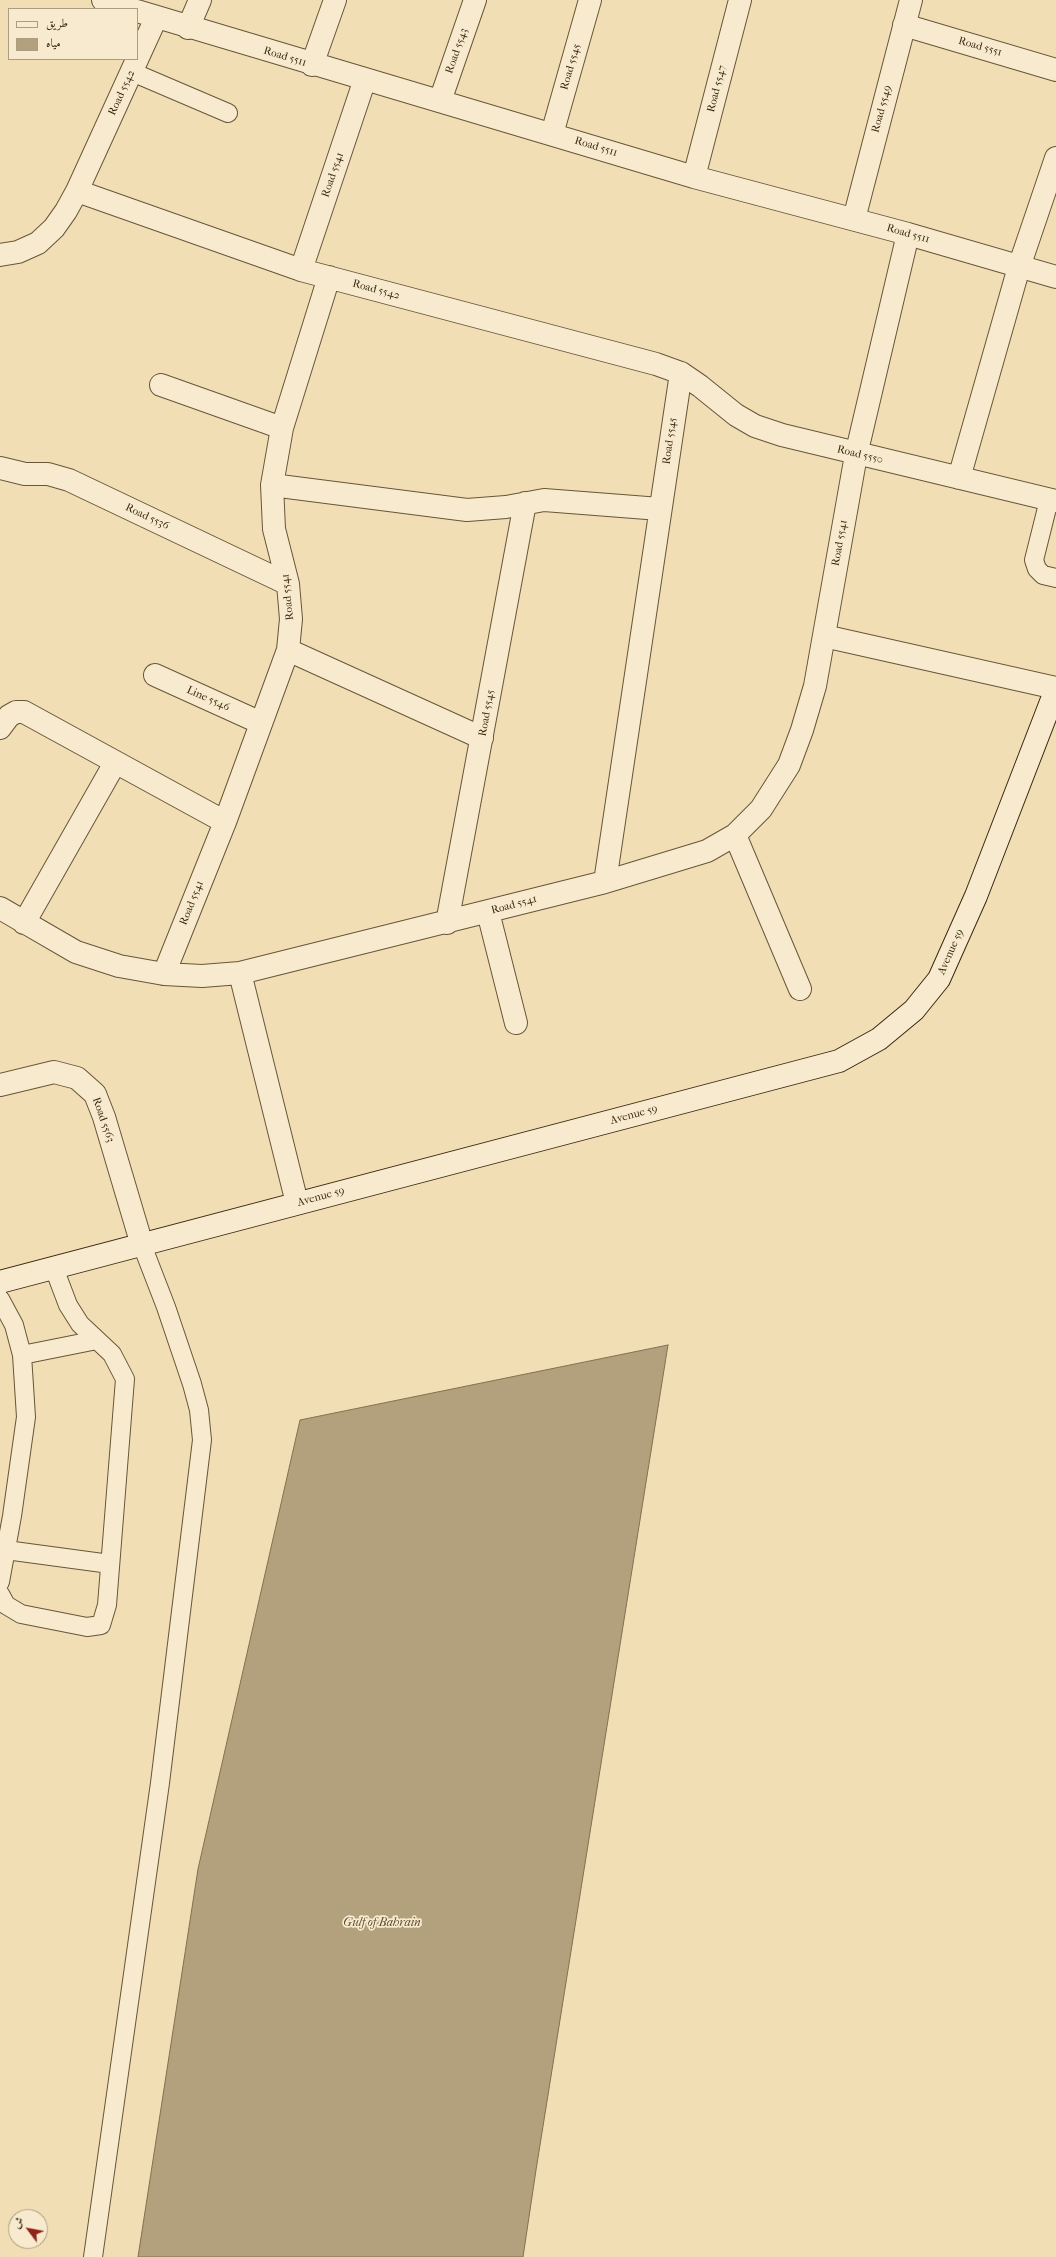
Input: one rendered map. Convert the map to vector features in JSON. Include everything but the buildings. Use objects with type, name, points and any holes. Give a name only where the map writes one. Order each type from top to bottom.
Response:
[{"type":"street","points":[[103,0],[127,8]]},
{"type":"street","points":[[188,28],[200,0]]},
{"type":"street","points":[[312,65],[335,0]]},
{"type":"street","name":"Road 5543","points":[[440,101],[475,0]]},
{"type":"street","name":"Road 5545","points":[[552,134],[590,0]]},
{"type":"street","name":"Road 5547","points":[[694,177],[740,0]]},
{"type":"street","name":"Road 5549","points":[[854,219],[911,0]]},
{"type":"street","name":"Road 5511","points":[[147,14],[188,28],[312,65],[365,79],[694,177],[854,219],[1056,277]]},
{"type":"street","name":"Road 5542","points":[[138,49],[147,14]]},
{"type":"street","name":"Road 5551","points":[[904,25],[1056,70]]},
{"type":"street","name":"Road 5542","points":[[0,255],[18,252],[38,244],[54,228],[77,191],[132,72],[135,60]]},
{"type":"street","name":"Road 5541","points":[[301,270],[365,79]]},
{"type":"street","points":[[959,478],[1019,267],[1056,158]]},
{"type":"street","name":"Road 5542","points":[[77,191],[301,270],[648,362],[681,373]]},
{"type":"street","name":"Road 5541","points":[[0,908],[76,952],[119,966],[164,974],[202,976],[240,973],[447,923],[605,882],[707,850],[735,835],[761,809],[789,765],[802,730],[815,686],[856,455],[908,234]]},
{"type":"street","name":"Road 5541","points":[[164,974],[224,822],[288,650],[291,619],[288,584],[274,529],[272,485],[282,428],[329,278]]},
{"type":"street","name":"Road 5545","points":[[605,882],[681,373]]},
{"type":"street","name":"Road 5550","points":[[681,373],[736,415],[755,426],[856,455],[1052,501]]},
{"type":"street","points":[[161,385],[282,428]]},
{"type":"street","name":"Road 5536","points":[[0,468],[25,474],[48,474],[69,480],[288,584]]},
{"type":"street","points":[[272,485],[467,510],[493,509],[544,500],[660,509]]},
{"type":"street","name":"Road 5545","points":[[447,923],[525,503]]},
{"type":"street","points":[[824,636],[1056,688]]},
{"type":"street","points":[[288,650],[482,738]]},
{"type":"street","name":"Line 5546","points":[[155,675],[261,723]]},
{"type":"street","name":"Avenue 59","points":[[0,1282],[839,1061],[879,1039],[914,1010],[939,979],[976,896],[1056,688]]},
{"type":"street","points":[[0,728],[8,716],[16,712],[24,712],[224,822]]},
{"type":"street","points":[[24,923],[115,763]]},
{"type":"street","points":[[735,835],[800,989]]},
{"type":"street","points":[[488,912],[516,1023]]},
{"type":"street","points":[[240,973],[297,1203]]},
{"type":"street","name":"Road 5563","points":[[0,1085],[54,1072],[77,1078],[95,1094],[104,1117],[142,1245]]},
{"type":"lane","points":[[132,72],[228,113]]},
{"type":"lane","points":[[1052,501],[1034,560],[1037,569],[1043,575],[1056,578]]},
{"type":"lane","points":[[94,2257],[160,1783],[202,1440],[199,1410],[192,1384],[166,1307],[142,1245]]},
{"type":"lane","points":[[0,1594],[6,1605],[21,1614],[87,1627],[101,1625],[107,1605],[125,1379],[112,1354],[80,1324],[68,1305],[54,1268]]},
{"type":"lane","points":[[0,1299],[14,1325],[22,1355],[26,1417],[0,1582]]},
{"type":"lane","points":[[22,1355],[97,1340]]},
{"type":"lane","points":[[6,1550],[110,1564]]},
{"type":"water","name":"Gulf of Bahrain","points":[[668,1345],[523,2257],[138,2257],[198,1869],[300,1420]]}]
